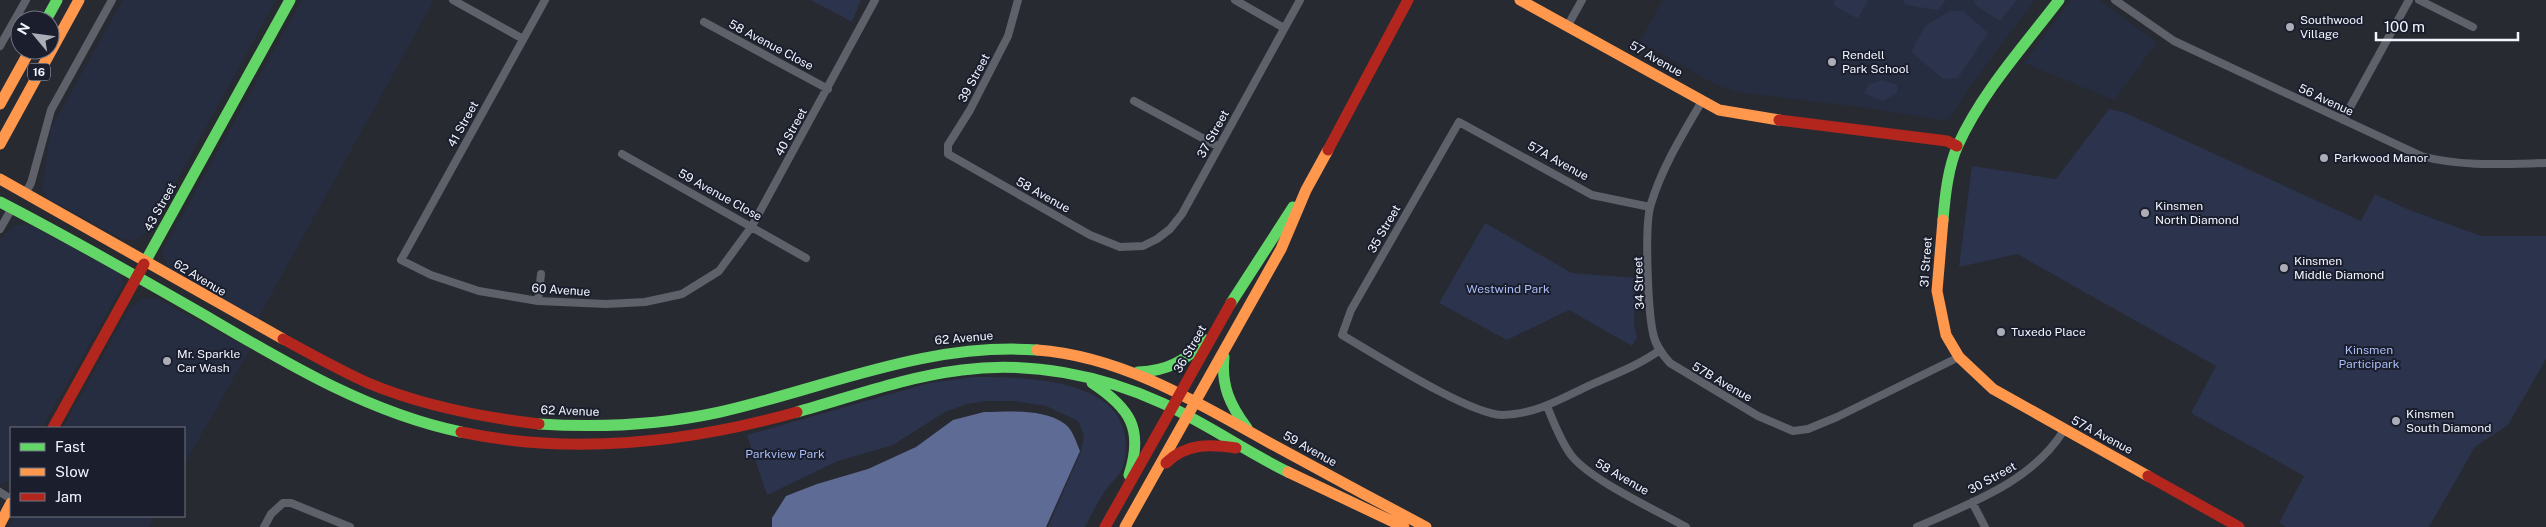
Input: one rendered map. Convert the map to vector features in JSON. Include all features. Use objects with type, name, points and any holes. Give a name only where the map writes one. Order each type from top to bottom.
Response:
[{"type":"main road","name":"16","points":[[0,144],[79,0]]},
{"type":"main road","name":"43 Street","points":[[54,427],[290,0]]},
{"type":"main road","name":"36 Street","points":[[1125,527],[1281,249],[1306,190],[1408,0]]},
{"type":"main road","name":"57 Avenue","points":[[1520,0],[1702,101],[1729,113],[1943,141],[1957,146]]},
{"type":"main road","name":"31 Street","points":[[1959,358],[1946,335],[1937,291],[1943,218],[1957,146],[1982,101],[2059,0]]},
{"type":"main road","name":"16","points":[[0,104],[24,60]]},
{"type":"main road","name":"62 Avenue","points":[[0,180],[146,261],[246,320],[376,386],[448,410],[532,424],[611,426],[684,419],[722,411],[910,360],[943,353],[978,349],[1014,348],[1047,350],[1088,358],[1131,372],[1180,394]]},
{"type":"main road","name":"36 Street","points":[[1105,527],[1242,283],[1306,190]]},
{"type":"main road","points":[[0,202],[137,276],[291,365],[362,401],[435,426],[468,435],[523,443],[599,446],[676,440],[786,416],[904,381],[965,369],[1023,368],[1082,377],[1119,386],[1172,408],[1244,449],[1404,527]]},
{"type":"main road","points":[[1131,372],[1156,372],[1174,368],[1189,358],[1219,326]]},
{"type":"main road","points":[[1226,347],[1221,375],[1223,386],[1230,405],[1249,431]]},
{"type":"main road","name":"57A Avenue","points":[[1959,358],[1981,380],[1993,388],[2064,430],[2239,527]]},
{"type":"main road","points":[[1082,377],[1115,397],[1132,421],[1137,440],[1131,471],[1119,502]]},
{"type":"main road","name":"59 Avenue","points":[[1180,394],[1426,527]]},
{"type":"main road","points":[[1150,482],[1174,454],[1186,448],[1218,444],[1244,449]]},
{"type":"main road","points":[[0,524],[10,506]]},
{"type":"street","points":[[0,46],[26,0]]},
{"type":"street","points":[[25,194],[31,183],[51,110],[112,0]]},
{"type":"street","points":[[453,0],[522,40]]},
{"type":"street","name":"41 Street","points":[[401,260],[545,0]]},
{"type":"street","name":"40 Street","points":[[719,271],[752,226],[875,0]]},
{"type":"street","name":"39 Street","points":[[956,160],[948,154],[948,144],[970,110],[1008,36],[1018,0]]},
{"type":"street","points":[[1235,0],[1284,28]]},
{"type":"street","name":"37 Street","points":[[1120,247],[1143,246],[1170,229],[1182,214],[1300,0]]},
{"type":"street","points":[[1568,25],[1582,0]]},
{"type":"street","name":"56 Avenue","points":[[2115,0],[2174,41],[2392,144],[2444,162],[2467,164],[2546,163]]},
{"type":"street","points":[[2343,120],[2409,0]]},
{"type":"street","points":[[2419,0],[2474,27]]},
{"type":"street","name":"58 Avenue Close","points":[[704,22],[828,89]]},
{"type":"street","points":[[1134,101],[1219,147]]},
{"type":"street","name":"34 Street","points":[[1660,350],[1653,334],[1649,292],[1650,207],[1666,165],[1702,101]]},
{"type":"street","name":"57A Avenue","points":[[1459,122],[1592,195],[1650,207]]},
{"type":"street","name":"35 Street","points":[[1459,122],[1351,310],[1342,335],[1479,410],[1500,415],[1517,414],[1547,406]]},
{"type":"street","name":"59 Avenue Close","points":[[622,154],[806,258]]},
{"type":"street","name":"58 Avenue","points":[[956,160],[1090,235],[1120,247]]},
{"type":"street","points":[[0,229],[12,208]]},
{"type":"street","name":"60 Avenue","points":[[401,260],[431,275],[479,291],[538,301],[606,304],[645,302],[682,294],[719,271]]},
{"type":"street","points":[[538,301],[541,274]]},
{"type":"street","points":[[1547,406],[1660,350]]},
{"type":"street","name":"57B Avenue","points":[[1660,350],[1670,362],[1685,374],[1778,425],[1793,431],[1808,429],[1837,417],[1959,358]]},
{"type":"street","name":"58 Avenue","points":[[1547,406],[1559,437],[1572,456],[1589,473],[1686,527]]},
{"type":"street","name":"30 Street","points":[[1917,527],[1972,502],[2017,478],[2034,466],[2056,444],[2064,430]]},
{"type":"street","points":[[1972,502],[1985,527]]},
{"type":"street","points":[[264,527],[271,514],[283,503],[291,503],[350,527]]},
{"type":"shaded area","points":[[123,0],[276,0],[149,231],[135,240],[122,239],[47,198],[42,190],[51,128]]},
{"type":"shaded area","points":[[302,0],[434,0],[257,320],[173,271],[168,267],[162,252]]},
{"type":"shaded area","name":"Rendell Park School","points":[[1663,0],[2035,0],[1968,89],[1950,119],[1942,120],[1861,107],[1738,92],[1713,83],[1640,41]]},
{"type":"shaded area","points":[[2071,0],[2099,0],[2157,42],[2114,100],[2024,63]]},
{"type":"shaded area","points":[[15,225],[30,225],[120,273],[124,283],[43,427],[10,427],[10,480],[0,485],[0,239]]},
{"type":"shaded area","points":[[156,298],[250,349],[185,463],[185,427],[64,427],[129,309],[142,299]]},
{"type":"shaded area","points":[[984,412],[1026,412],[1046,415],[1065,424],[1072,433],[1080,451],[1046,527],[772,527],[772,518],[786,496],[817,484],[868,469],[916,447],[953,420]]},
{"type":"shaded area","points":[[14,517],[154,517],[149,527],[9,527]]},
{"type":"green space","points":[[811,0],[861,0],[852,22]]},
{"type":"green space","points":[[1835,0],[1868,0],[1858,19],[1833,5]]},
{"type":"green space","points":[[1903,0],[1946,0],[1938,10],[1905,5]]},
{"type":"green space","points":[[1973,0],[2017,0],[2000,21],[1977,6]]},
{"type":"green space","points":[[1950,11],[1963,11],[1988,33],[1958,78],[1943,79],[1911,52],[1925,26]]},
{"type":"green space","points":[[1883,80],[1897,85],[1897,93],[1883,101],[1864,93],[1869,84]]},
{"type":"green space","name":"Kinsmen Participark","points":[[2109,109],[2123,112],[2361,221],[2375,194],[2407,209],[2481,236],[2546,236],[2546,359],[2508,425],[2475,447],[2429,527],[2286,527],[2279,523],[2304,476],[2191,413],[2216,366],[2017,254],[1959,267],[1972,166],[2056,179]]},
{"type":"green space","name":"Westwind Park","points":[[1485,223],[1572,273],[1635,278],[1634,325],[1637,338],[1632,346],[1569,310],[1507,340],[1439,303]]},
{"type":"green space","name":"Parkview Park","points":[[973,377],[1023,378],[1077,388],[1099,398],[1116,414],[1125,435],[1123,467],[1119,475],[1102,495],[1085,527],[1048,527],[1081,451],[1084,436],[1078,421],[1046,406],[1015,401],[985,401],[967,404],[945,412],[893,445],[838,461],[767,495],[747,435],[929,383]]},
{"type":"traffic: fast","points":[[52,10],[57,0]]},
{"type":"traffic: fast","points":[[144,264],[290,0]]},
{"type":"traffic: fast","points":[[1943,220],[1949,172],[1958,145],[1968,125],[2004,70],[2059,0]]},
{"type":"traffic: fast","points":[[0,202],[329,384],[394,412],[461,432]]},
{"type":"traffic: fast","points":[[1231,303],[1293,207]]},
{"type":"traffic: fast","points":[[1138,372],[1158,370],[1175,364],[1191,354],[1206,340]]},
{"type":"traffic: fast","points":[[539,424],[585,426],[675,420],[720,412],[916,360],[996,349],[1037,350]]},
{"type":"traffic: fast","points":[[1224,357],[1225,386],[1231,403],[1247,428]]},
{"type":"traffic: fast","points":[[797,412],[899,382],[941,373],[987,368],[1039,369],[1090,378],[1139,393],[1178,411],[1288,472]]},
{"type":"traffic: fast","points":[[1092,383],[1116,401],[1130,421],[1134,432],[1135,445],[1129,475]]},
{"type":"traffic: slow","points":[[0,144],[79,0]]},
{"type":"traffic: slow","points":[[1520,0],[1719,110],[1779,120]]},
{"type":"traffic: slow","points":[[0,104],[24,60]]},
{"type":"traffic: slow","points":[[1125,527],[1281,249],[1306,190],[1328,150]]},
{"type":"traffic: slow","points":[[0,179],[283,339]]},
{"type":"traffic: slow","points":[[1943,220],[1937,291],[1946,335],[1959,357],[1993,389],[2148,476]]},
{"type":"traffic: slow","points":[[1037,350],[1099,361],[1157,383],[1426,527]]},
{"type":"traffic: slow","points":[[1288,472],[1404,527]]},
{"type":"traffic: slow","points":[[0,524],[10,505]]},
{"type":"traffic: jam","points":[[1328,150],[1408,0]]},
{"type":"traffic: jam","points":[[1779,120],[1947,141],[1957,146]]},
{"type":"traffic: jam","points":[[54,427],[144,264]]},
{"type":"traffic: jam","points":[[1105,527],[1231,303]]},
{"type":"traffic: jam","points":[[283,339],[357,378],[410,398],[452,410],[539,424]]},
{"type":"traffic: jam","points":[[461,432],[503,439],[546,443],[630,443],[714,432],[797,412]]},
{"type":"traffic: jam","points":[[1166,463],[1174,456],[1199,446],[1236,448]]},
{"type":"traffic: jam","points":[[2148,476],[2239,527]]},
{"type":"place","name":"Southwood Village","points":[[2290,27]]},
{"type":"place","name":"Rendell Park School","points":[[1832,62]]},
{"type":"place","name":"Parkwood Manor","points":[[2324,158]]},
{"type":"place","name":"Kinsmen North Diamond","points":[[2145,213]]},
{"type":"place","name":"Kinsmen Middle Diamond","points":[[2284,268]]},
{"type":"place","name":"Tuxedo Place","points":[[2001,332]]},
{"type":"place","name":"Mr. Sparkle Car Wash","points":[[167,361]]},
{"type":"place","name":"Kinsmen South Diamond","points":[[2396,421]]}]
